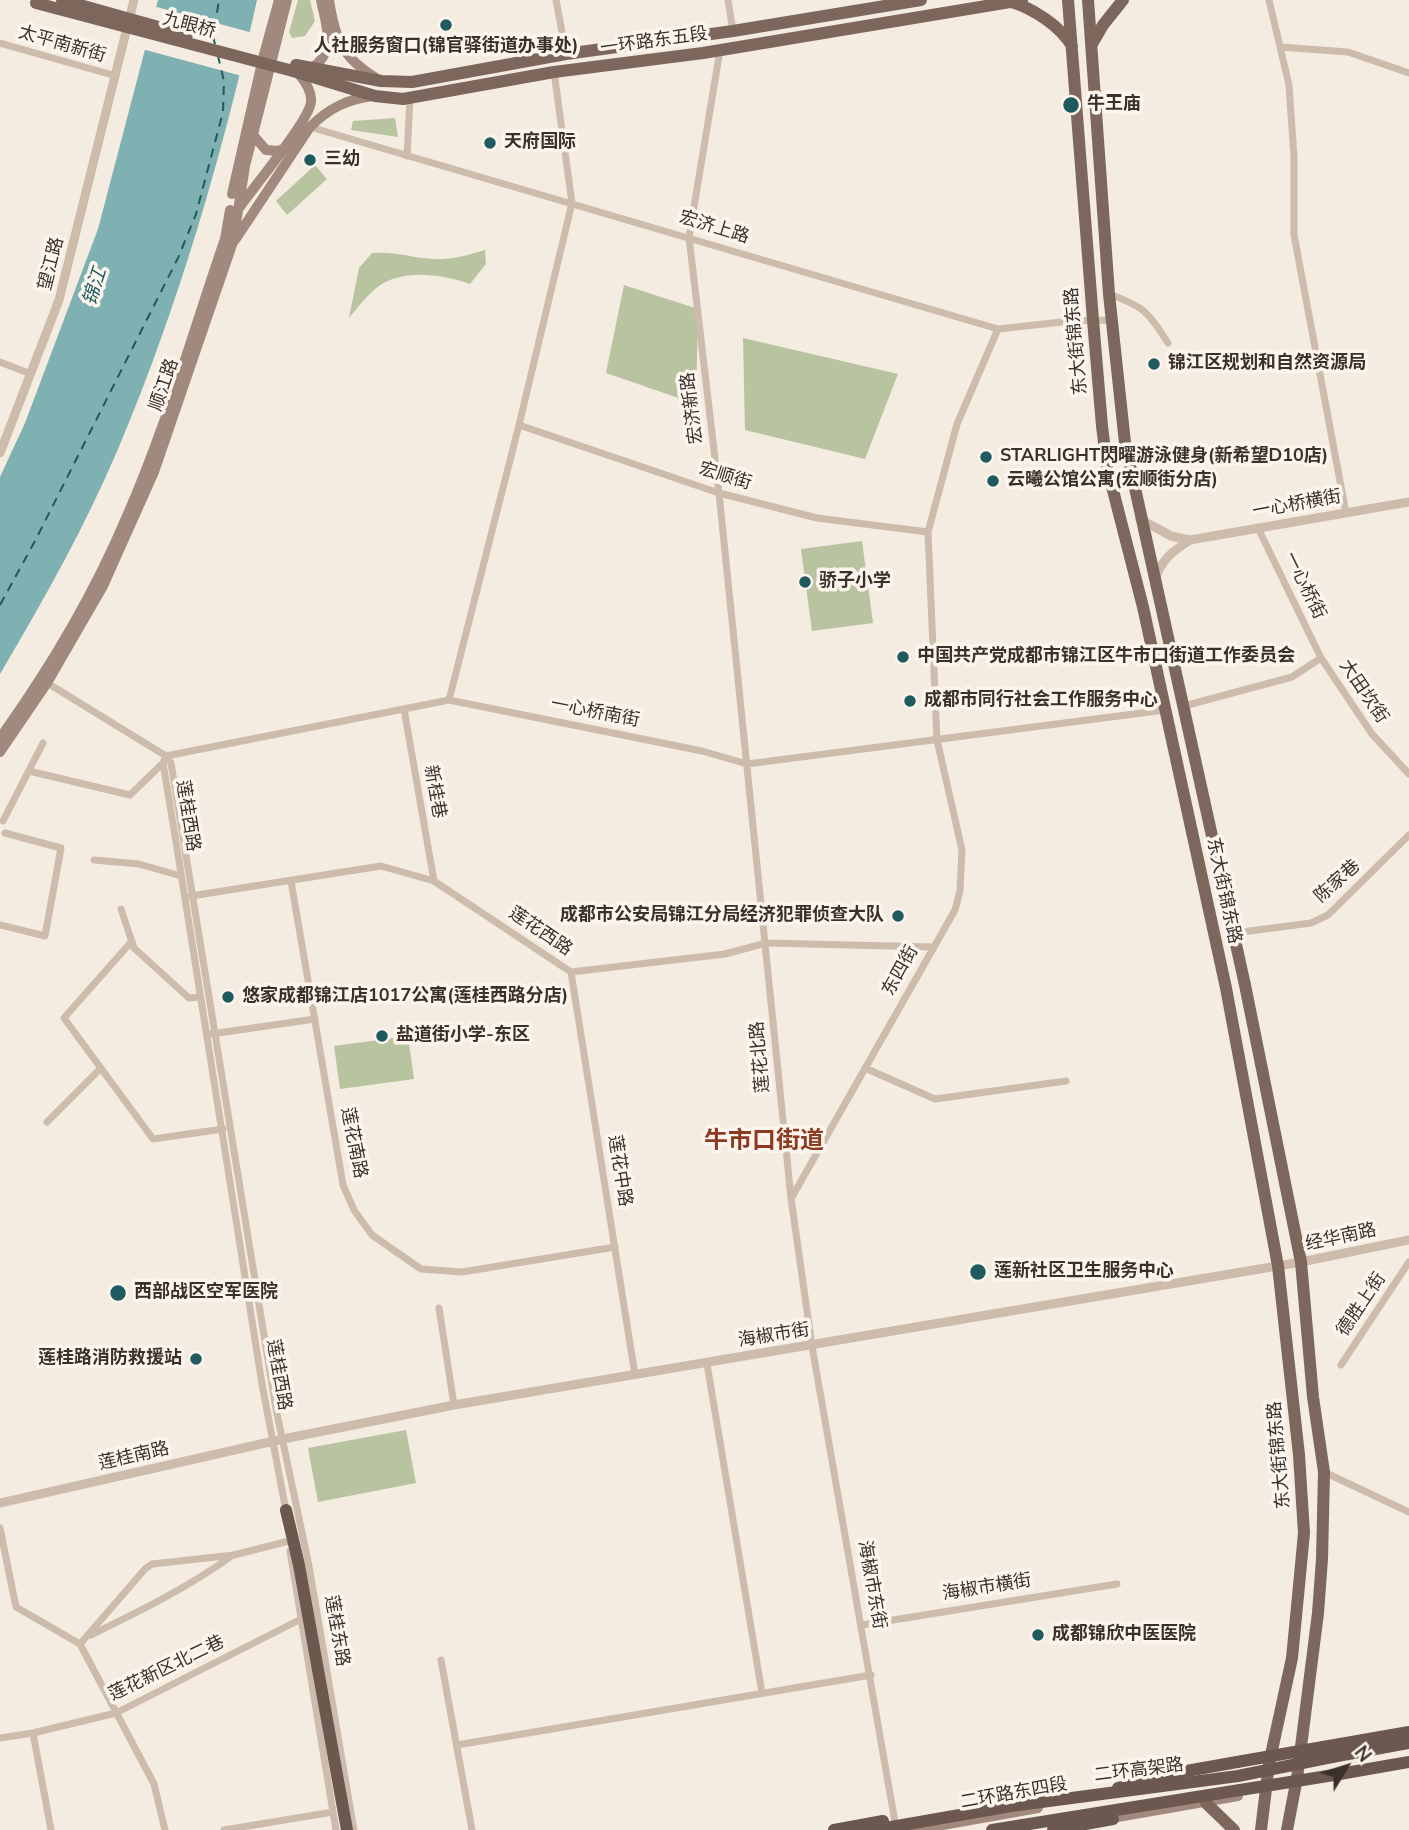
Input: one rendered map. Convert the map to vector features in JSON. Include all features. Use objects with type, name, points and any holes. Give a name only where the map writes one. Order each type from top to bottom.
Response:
[{"type":"highway","points":[[286,1510],[299,1565],[347,1830]]},
{"type":"highway","points":[[1098,1794],[1164,1775],[1409,1735]]},
{"type":"highway","name":"二环高架路","points":[[874,1830],[1011,1806],[1238,1776],[1409,1743]]},
{"type":"highway","name":"二环高架路","points":[[992,1830],[1409,1760]]},
{"type":"highway","points":[[834,1830],[970,1805],[1011,1806]]},
{"type":"highway","points":[[1052,1830],[1113,1819]]},
{"type":"main road","name":"九眼桥","points":[[62,0],[295,70]]},
{"type":"main road","name":"顺江路","points":[[0,738],[43,681],[96,583],[138,491],[157,441],[225,239],[238,164],[262,58],[279,0]]},
{"type":"main road","name":"顺江路","points":[[0,752],[103,586],[135,518],[164,443],[233,242],[236,212],[253,135],[287,0]]},
{"type":"main road","points":[[312,68],[322,61],[327,52],[328,34],[321,0]]},
{"type":"main road","points":[[329,0],[334,27],[343,49],[354,63],[381,82]]},
{"type":"main road","name":"一环路东五段","points":[[295,70],[312,68],[381,82],[412,82],[566,54],[733,31],[921,0]]},
{"type":"main road","name":"东大街锦东路","points":[[1068,0],[1101,426],[1107,467],[1137,585],[1226,988],[1278,1266],[1300,1455],[1304,1533],[1292,1658],[1269,1764],[1261,1830]]},
{"type":"main road","name":"东大街锦东路","points":[[1088,0],[1109,293],[1125,443],[1234,933],[1301,1262],[1313,1397],[1324,1472],[1318,1614],[1297,1779],[1287,1830]]},
{"type":"main road","points":[[1091,44],[1102,25],[1123,0]]},
{"type":"main road","name":"一环路东五段","points":[[295,70],[375,96],[411,99],[554,72],[720,50],[1017,1]]},
{"type":"main road","points":[[1017,1],[1029,7],[1067,37],[1073,48]]},
{"type":"main road","name":"九眼桥","points":[[29,2],[295,70]]},
{"type":"main road","points":[[227,226],[285,148],[311,105],[309,90],[295,70]]},
{"type":"main road","points":[[233,242],[310,127],[342,103],[355,98],[375,96]]},
{"type":"main road","points":[[253,135],[267,150],[278,151],[285,148]]},
{"type":"main road","points":[[1117,506],[1136,501]]},
{"type":"main road","points":[[1137,585],[1155,581]]},
{"type":"main road","name":"二环路东四段","points":[[915,1830],[1409,1735]]},
{"type":"main road","points":[[1027,1830],[1206,1803],[1266,1790],[1297,1779],[1409,1760]]},
{"type":"main road","points":[[1206,1803],[1234,1830]]},
{"type":"street","name":"望江路","points":[[0,453],[59,300],[134,0]]},
{"type":"street","points":[[556,0],[566,54]]},
{"type":"street","points":[[728,0],[733,31]]},
{"type":"street","points":[[1269,0],[1289,85],[1294,157],[1294,235],[1346,513]]},
{"type":"street","name":"太平南新街","points":[[0,43],[116,76]]},
{"type":"street","points":[[1280,47],[1348,52],[1409,73]]},
{"type":"street","name":"宏济新路","points":[[720,50],[689,237],[747,764]]},
{"type":"street","points":[[449,700],[572,203],[554,72]]},
{"type":"street","points":[[407,156],[411,99]]},
{"type":"street","name":"宏济上路","points":[[310,127],[998,329],[1112,320]]},
{"type":"street","points":[[1109,293],[1131,302],[1149,314],[1168,343]]},
{"type":"street","name":"东四街","points":[[791,1198],[955,910],[960,891],[962,850],[937,740],[928,532],[957,424],[998,329]]},
{"type":"street","points":[[0,362],[31,374]]},
{"type":"street","name":"宏顺街","points":[[519,425],[719,493],[817,518],[928,532]]},
{"type":"street","name":"一心桥横街","points":[[1140,519],[1171,536],[1190,540],[1409,502]]},
{"type":"street","name":"一心桥街","points":[[1258,528],[1321,658]]},
{"type":"street","name":"一心桥横街","points":[[1155,581],[1159,567],[1168,555],[1190,540]]},
{"type":"street","points":[[1184,706],[1292,677],[1321,658]]},
{"type":"street","name":"大田坎街","points":[[1321,658],[1372,734],[1409,774]]},
{"type":"street","points":[[29,771],[131,795],[165,760],[43,681]]},
{"type":"street","name":"一心桥南街","points":[[165,760],[449,700],[702,751],[747,764],[1165,710]]},
{"type":"street","name":"新桂巷","points":[[404,709],[433,881]]},
{"type":"street","points":[[0,925],[45,936],[61,848],[2,835],[2,820],[43,743]]},
{"type":"street","name":"莲桂西路","points":[[165,760],[181,876],[189,896],[216,1034],[279,1440]]},
{"type":"street","name":"莲桂西路","points":[[165,760],[171,763],[206,1034],[262,1384],[279,1440]]},
{"type":"street","name":"莲花北路","points":[[747,764],[791,1198],[812,1346]]},
{"type":"street","name":"陈家巷","points":[[1234,933],[1311,923],[1328,915],[1409,835]]},
{"type":"street","points":[[94,860],[139,864],[181,876]]},
{"type":"street","name":"莲花西路","points":[[189,896],[381,866],[433,881],[571,972],[725,954],[766,943],[933,947]]},
{"type":"street","name":"莲花南路","points":[[290,881],[344,1185],[354,1210],[372,1235],[421,1269],[462,1272],[615,1247]]},
{"type":"street","points":[[121,908],[134,947],[189,998],[201,997]]},
{"type":"street","points":[[132,941],[64,1018],[153,1139],[231,1128]]},
{"type":"street","name":"莲花中路","points":[[571,972],[635,1376]]},
{"type":"street","points":[[206,1034],[315,1019]]},
{"type":"street","points":[[47,1122],[101,1068]]},
{"type":"street","points":[[864,1068],[935,1099],[1066,1081]]},
{"type":"street","name":"经华南路","points":[[1278,1266],[1409,1240]]},
{"type":"street","name":"德胜上街","points":[[1341,1365],[1409,1262]]},
{"type":"street","name":"海椒市街","points":[[279,1440],[454,1405],[1278,1266]]},
{"type":"street","points":[[439,1308],[454,1405]]},
{"type":"street","name":"海椒市东街","points":[[812,1346],[896,1830]]},
{"type":"street","points":[[707,1364],[762,1693]]},
{"type":"street","name":"莲桂南路","points":[[0,1503],[279,1440]]},
{"type":"street","name":"莲桂东路","points":[[279,1440],[300,1619],[336,1830]]},
{"type":"street","name":"莲桂东路","points":[[279,1440],[309,1566],[354,1830]]},
{"type":"street","points":[[1324,1472],[1409,1512]]},
{"type":"street","points":[[0,1528],[16,1607],[80,1644],[154,1784],[165,1830]]},
{"type":"street","points":[[80,1644],[152,1564],[234,1555],[289,1541]]},
{"type":"street","points":[[86,1637],[212,1571],[234,1555]]},
{"type":"street","name":"海椒市横街","points":[[862,1625],[1118,1584]]},
{"type":"street","name":"莲花新区北二巷","points":[[0,1738],[116,1713],[300,1619]]},
{"type":"street","points":[[441,1660],[472,1830]]},
{"type":"street","points":[[457,1745],[871,1675]]},
{"type":"street","points":[[33,1733],[51,1830]]},
{"type":"street","points":[[224,1830],[333,1812]]},
{"type":"green space","points":[[298,0],[310,0],[315,21],[305,36],[292,38],[289,32]]},
{"type":"green space","points":[[395,118],[398,137],[351,130],[353,121]]},
{"type":"green space","points":[[315,165],[327,179],[287,215],[276,201]]},
{"type":"green space","points":[[485,250],[486,264],[470,284],[434,276],[397,278],[375,289],[349,318],[359,268],[372,253],[441,259]]},
{"type":"green space","points":[[624,285],[698,309],[696,404],[606,373]]},
{"type":"green space","points":[[743,338],[898,374],[865,459],[745,430]]},
{"type":"green space","points":[[862,541],[873,623],[812,631],[801,549]]},
{"type":"green space","points":[[408,1036],[414,1079],[340,1089],[334,1046]]},
{"type":"green space","points":[[406,1430],[416,1483],[318,1502],[308,1448]]},
{"type":"water","name":"锦江","points":[[158,0],[257,0],[230,114],[198,228],[161,340],[118,449],[78,535],[0,674],[0,477],[25,423],[98,229]]},
{"type":"pier","points":[[153,6],[253,33],[242,76],[142,49]]},
{"type":"ferry route","points":[[215,44],[213,37],[219,0]]},
{"type":"ferry route","points":[[0,605],[178,258],[196,214],[223,112],[224,81],[218,56]]},
{"type":"place","name":"人社服务窗口(锦官驿街道办事处)","points":[[446,25]]},
{"type":"place","name":"牛王庙","points":[[1071,105]]},
{"type":"place","name":"天府国际","points":[[490,143]]},
{"type":"place","name":"三幼","points":[[310,160]]},
{"type":"place","name":"锦江区规划和自然资源局","points":[[1154,364]]},
{"type":"place","name":"STARLIGHT閃曜游泳健身(新希望D10店)","points":[[986,457]]},
{"type":"place","name":"云曦公馆公寓(宏顺街分店)","points":[[993,481]]},
{"type":"place","name":"骄子小学","points":[[805,582]]},
{"type":"place","name":"中国共产党成都市锦江区牛市口街道工作委员会","points":[[903,657]]},
{"type":"place","name":"成都市同行社会工作服务中心","points":[[910,701]]},
{"type":"place","name":"成都市公安局锦江分局经济犯罪侦查大队","points":[[898,916]]},
{"type":"place","name":"悠家成都锦江店1017公寓(莲桂西路分店)","points":[[228,997]]},
{"type":"place","name":"盐道街小学-东区","points":[[382,1036]]},
{"type":"place","name":"莲新社区卫生服务中心","points":[[978,1272]]},
{"type":"place","name":"西部战区空军医院","points":[[118,1293]]},
{"type":"place","name":"莲桂路消防救援站","points":[[196,1359]]},
{"type":"place","name":"成都锦欣中医医院","points":[[1038,1635]]},
{"type":"district","name":"牛市口街道","points":[[764,1142]]}]
